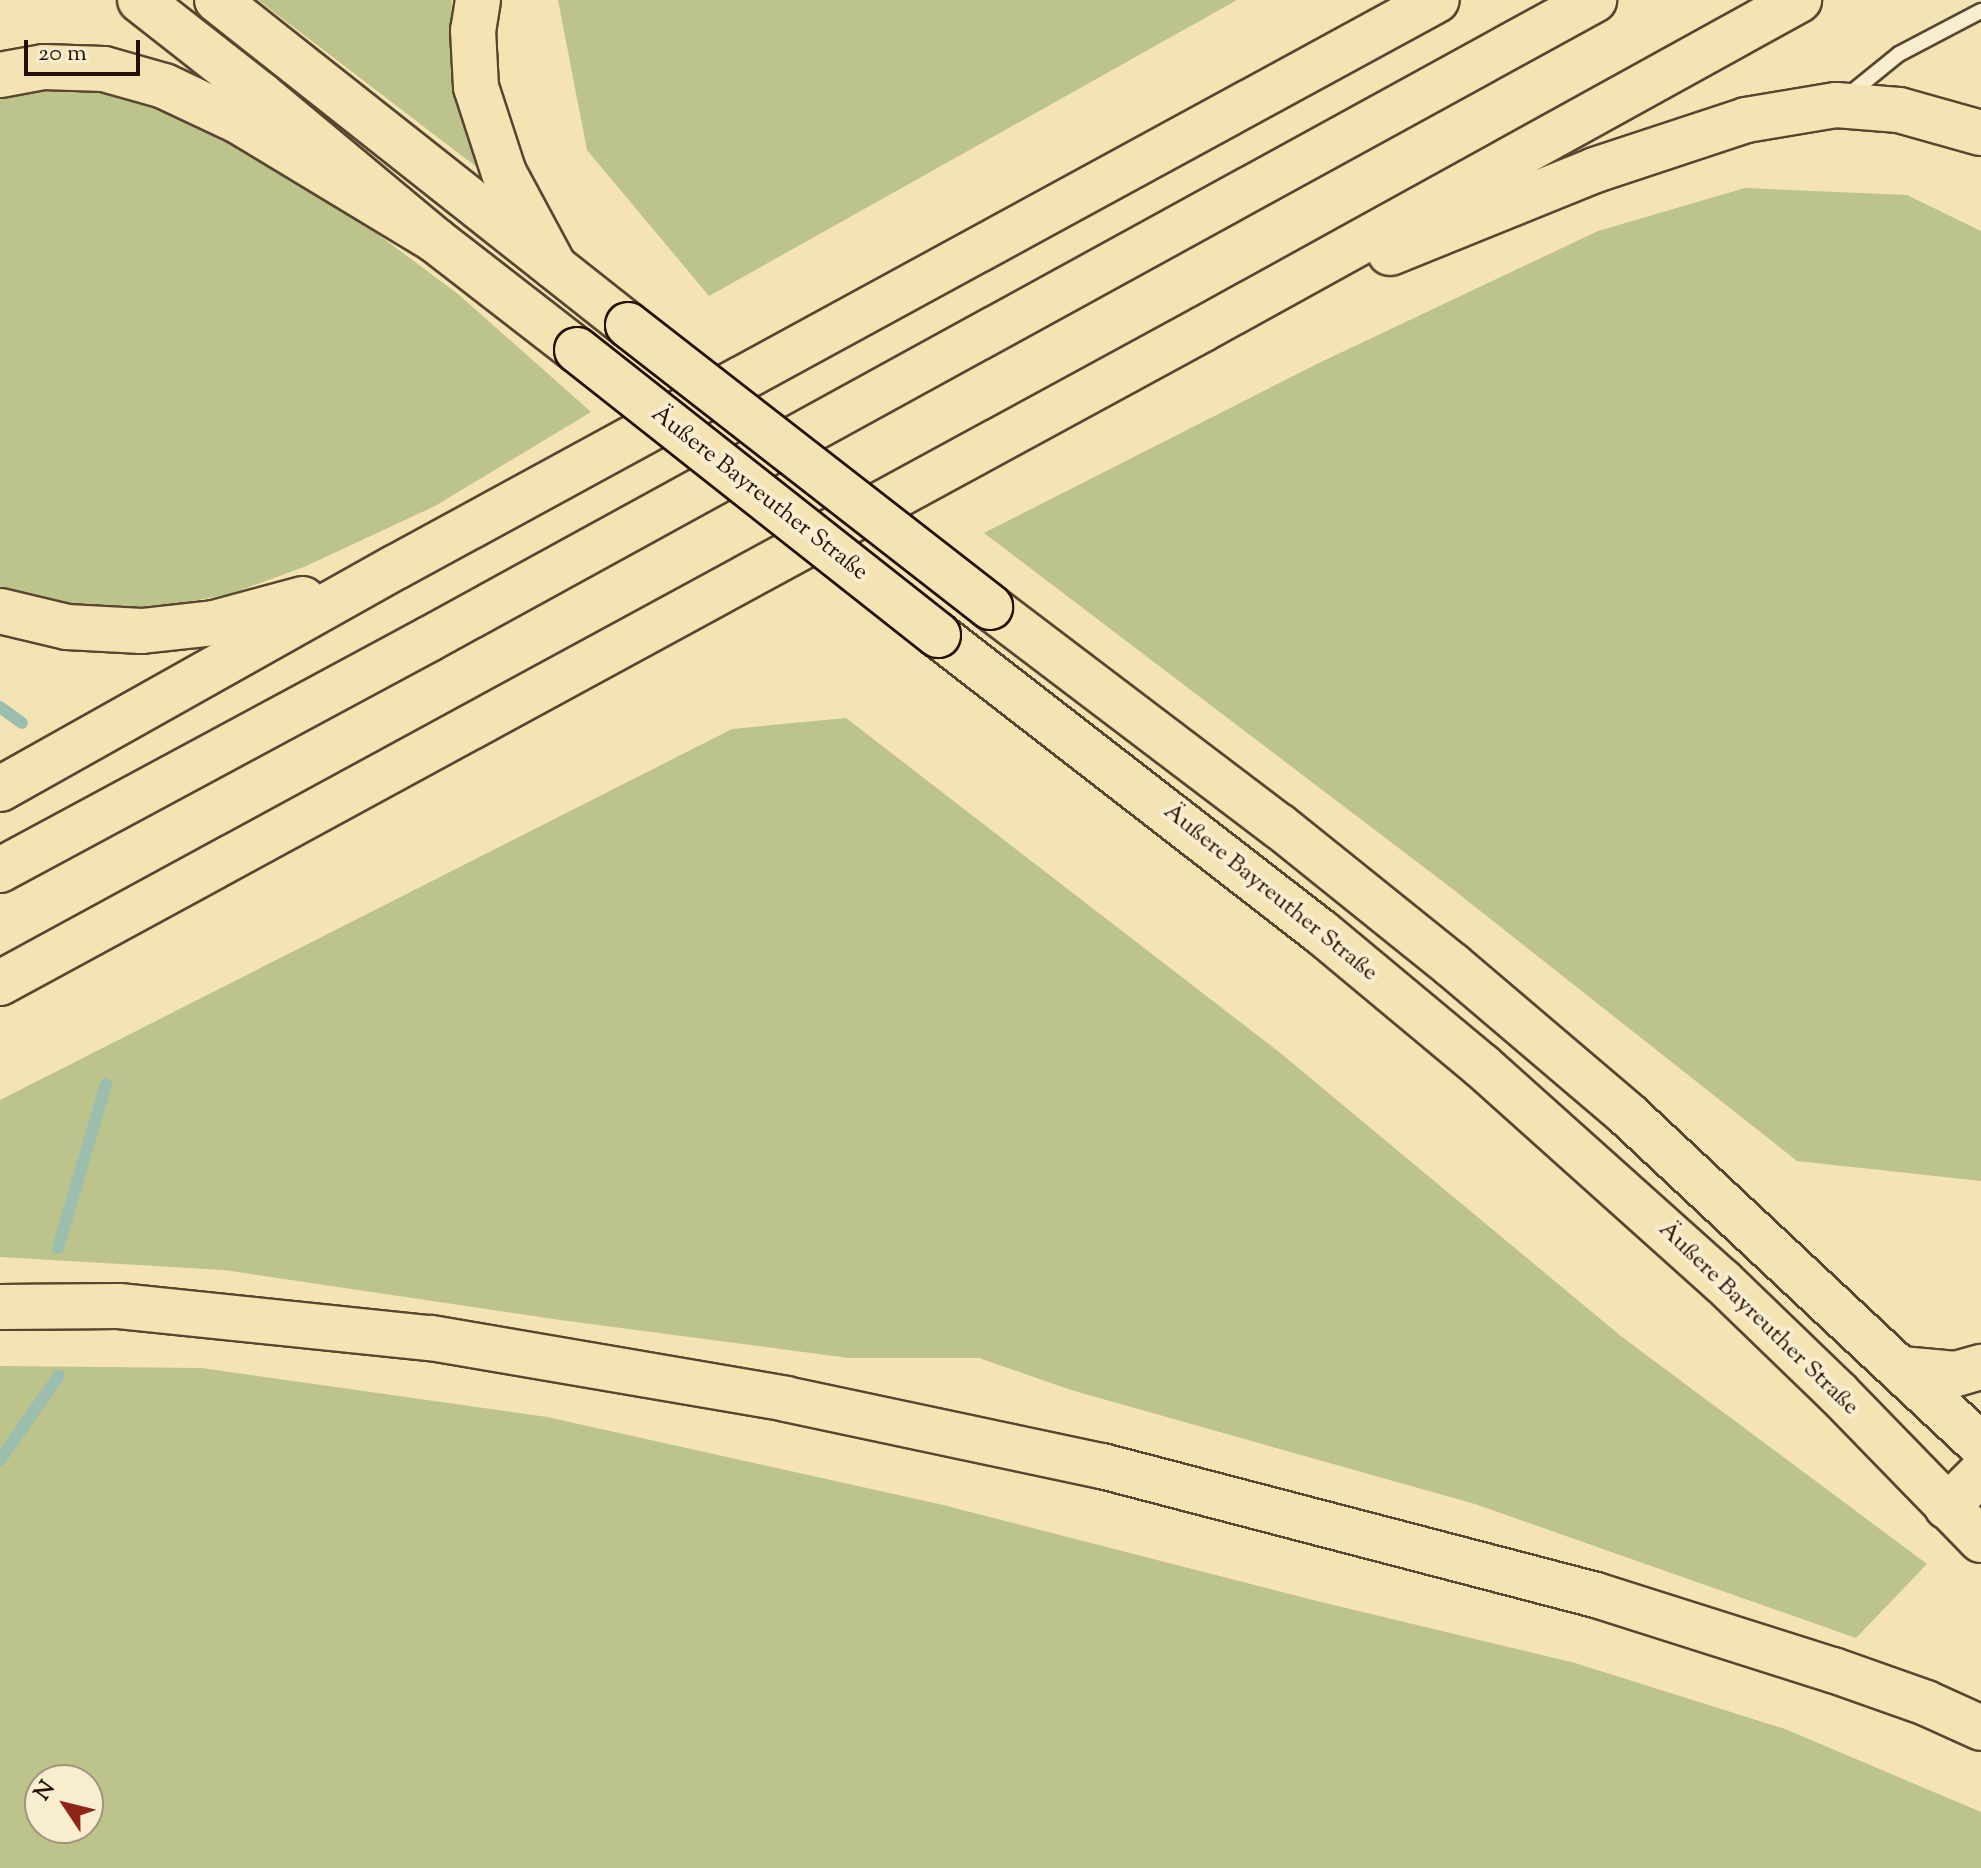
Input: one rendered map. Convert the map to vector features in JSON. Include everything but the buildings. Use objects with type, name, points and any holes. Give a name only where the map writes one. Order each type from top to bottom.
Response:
[{"type":"main road","points":[[140,0],[260,94],[435,240]]},
{"type":"main road","points":[[217,0],[628,325],[990,607],[1279,826],[1452,965],[1628,1115],[1981,1445]]},
{"type":"main road","points":[[478,0],[473,30],[480,102],[504,173],[554,266]]},
{"type":"main road","points":[[0,789],[396,567],[1437,0]]},
{"type":"main road","points":[[0,870],[429,639],[1594,0]]},
{"type":"main road","points":[[0,983],[1203,329],[1799,0]]},
{"type":"main road","points":[[0,75],[44,67],[104,69],[164,86],[240,122],[435,240]]},
{"type":"main road","points":[[1203,329],[1515,202],[1665,145],[1746,120],[1836,105],[1899,110],[1981,133]]},
{"type":"main road","name":"Äußere Bayreuther Straße","points":[[435,240],[1309,922],[1482,1066],[1722,1281],[1838,1393],[1981,1540]]},
{"type":"main road","points":[[0,611],[67,627],[142,631],[185,627],[287,605],[396,567]]},
{"type":"main road","points":[[0,1307],[119,1306],[431,1338],[786,1399],[1102,1466],[1596,1595],[1833,1670],[1926,1703],[1981,1728]]},
{"type":"main road","points":[[1901,1369],[1956,1374],[1981,1367]]},
{"type":"main road","points":[[1947,1507],[1981,1473]]},
{"type":"lane","points":[[1836,105],[1899,54],[1981,11]]},
{"type":"green space","points":[[258,0],[452,0],[450,61],[467,121],[495,181]]},
{"type":"green space","points":[[558,0],[1237,0],[709,296],[587,150]]},
{"type":"green space","points":[[74,84],[173,105],[298,175],[458,294],[591,412],[435,506],[304,567],[230,594],[159,607],[77,605],[0,589],[0,91]]},
{"type":"green space","points":[[1745,188],[1907,195],[1981,231],[1981,1181],[1797,1161],[1450,887],[984,533],[1319,363],[1598,231]]},
{"type":"green space","points":[[846,718],[1279,1052],[1622,1337],[1927,1564],[1856,1638],[1475,1504],[1071,1390],[979,1358],[849,1358],[560,1320],[224,1270],[0,1257],[0,1100],[732,729]]},
{"type":"green space","points":[[0,1366],[201,1368],[547,1417],[939,1504],[1317,1601],[1575,1663],[1785,1729],[1981,1812],[1981,1868],[0,1868]]},
{"type":"waterway","points":[[0,707],[22,723]]},
{"type":"waterway","points":[[58,1248],[106,1084]]},
{"type":"waterway","points":[[0,1460],[59,1375]]}]
